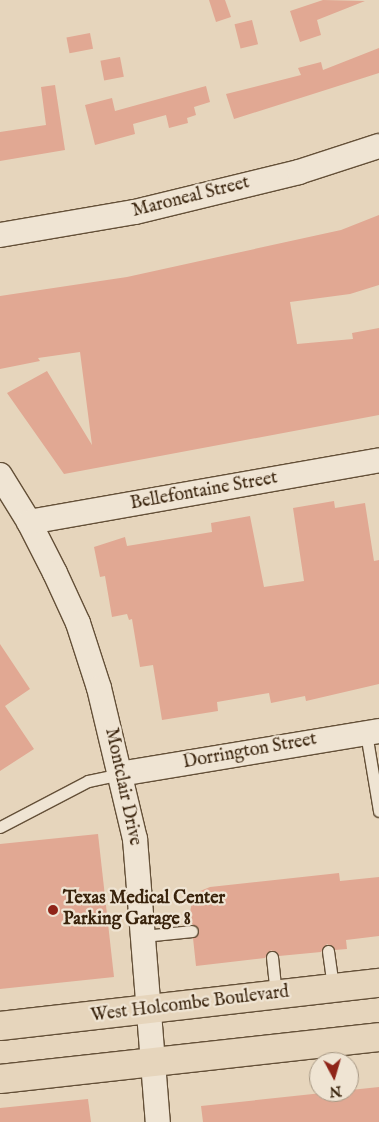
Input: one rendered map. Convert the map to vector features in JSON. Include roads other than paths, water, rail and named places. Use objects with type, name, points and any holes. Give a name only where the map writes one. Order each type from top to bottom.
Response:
[{"type":"main road","name":"West Holcombe Boulevard","points":[[0,1026],[379,983]]},
{"type":"main road","points":[[0,1079],[379,1037]]},
{"type":"street","name":"Maroneal Street","points":[[0,235],[136,212],[299,172],[379,146]]},
{"type":"street","name":"Bellefontaine Street","points":[[29,522],[379,460]]},
{"type":"street","name":"Montclair Drive","points":[[0,475],[29,522],[78,624],[99,688],[135,839],[151,1009],[158,1122]]},
{"type":"street","name":"Dorrington Street","points":[[120,774],[372,732]]},
{"type":"lane","points":[[372,732],[379,810]]},
{"type":"lane","points":[[0,827],[88,781],[120,774]]},
{"type":"lane","points":[[144,936],[192,931]]},
{"type":"lane","points":[[328,951],[333,988]]},
{"type":"lane","points":[[272,957],[276,995]]},
{"type":"place","name":"Texas Medical Center Parking Garage 8","points":[[53,910]]}]
